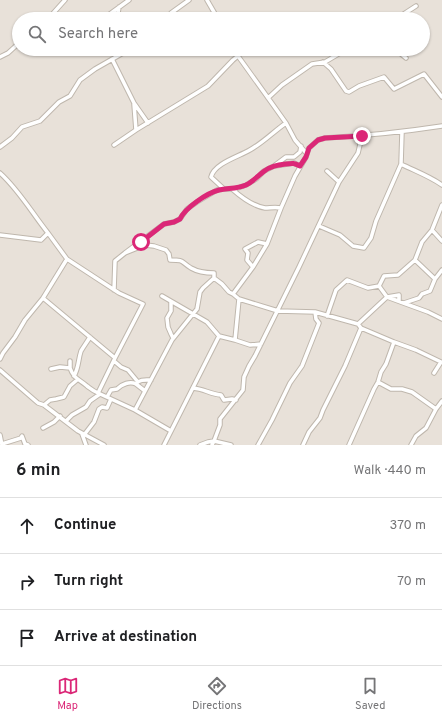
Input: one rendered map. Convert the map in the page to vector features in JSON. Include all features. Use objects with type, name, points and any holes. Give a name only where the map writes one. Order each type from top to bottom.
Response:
[{"type":"street","points":[[54,12],[65,0]]},
{"type":"street","points":[[112,12],[129,0]]},
{"type":"street","points":[[172,12],[189,0]]},
{"type":"street","points":[[207,0],[214,12]]},
{"type":"street","points":[[407,12],[416,6]]},
{"type":"street","points":[[118,12],[119,7]]},
{"type":"street","points":[[0,57],[12,49]]},
{"type":"street","points":[[0,147],[12,138],[22,127],[40,121],[59,102],[70,96],[80,80],[117,56]]},
{"type":"street","points":[[114,145],[208,86],[238,56],[286,123],[295,140],[307,154]]},
{"type":"street","points":[[268,98],[282,85],[312,64],[328,61],[336,56]]},
{"type":"street","points":[[112,59],[134,103],[148,123]]},
{"type":"street","points":[[323,62],[331,69],[346,91],[349,92],[359,86],[384,77],[394,89],[424,74],[442,97]]},
{"type":"street","points":[[134,103],[136,130]]},
{"type":"street","points":[[224,189],[211,177],[212,172],[219,166],[249,151],[286,123]]},
{"type":"street","points":[[233,294],[268,244],[281,208],[295,176],[312,144],[325,138],[402,132],[442,126]]},
{"type":"street","points":[[319,226],[340,235],[353,246],[364,248],[371,238],[376,221],[401,164],[402,132]]},
{"type":"street","points":[[213,443],[220,425],[220,419],[243,390],[244,377],[249,366],[278,311],[340,182],[358,153],[362,136]]},
{"type":"street","points":[[114,290],[115,261],[125,253],[164,224],[180,219],[187,209],[197,202],[217,190],[232,189],[246,185],[286,157],[294,157],[300,152],[301,146]]},
{"type":"street","points":[[274,166],[294,163],[300,166]]},
{"type":"street","points":[[401,164],[430,177],[442,185]]},
{"type":"street","points":[[327,171],[340,182]]},
{"type":"street","points":[[0,173],[15,188],[67,259],[114,290],[143,304],[99,393],[86,407],[72,415],[66,422]]},
{"type":"street","points":[[232,189],[242,198],[257,206],[265,208],[281,208]]},
{"type":"street","points":[[379,286],[384,276],[398,275],[414,260],[422,242],[432,230],[442,205]]},
{"type":"street","points":[[432,230],[442,241]]},
{"type":"street","points":[[0,235],[42,240],[48,233]]},
{"type":"street","points":[[253,267],[247,260],[248,253],[245,249],[258,242],[268,244]]},
{"type":"street","points":[[125,253],[145,245],[161,248],[166,250],[169,254],[170,260],[181,260],[192,268],[202,272],[214,273],[214,278],[239,299],[278,311],[315,312],[358,324],[361,328],[442,362],[434,373]]},
{"type":"street","points":[[0,359],[25,320],[43,298],[67,259]]},
{"type":"street","points":[[414,260],[435,279]]},
{"type":"street","points":[[404,303],[419,298],[422,294],[430,291],[435,279],[442,270]]},
{"type":"street","points":[[135,410],[173,338],[197,309],[200,292],[214,278]]},
{"type":"street","points":[[327,316],[336,290],[347,280],[368,288],[379,286]]},
{"type":"street","points":[[379,286],[388,297],[428,312],[442,320]]},
{"type":"street","points":[[162,296],[207,322],[219,336],[250,345],[261,344]]},
{"type":"street","points":[[358,324],[388,297]]},
{"type":"street","points":[[43,298],[90,337],[121,367],[128,370],[145,391]]},
{"type":"street","points":[[235,340],[239,299]]},
{"type":"street","points":[[171,302],[171,311],[167,318],[168,327],[173,338]]},
{"type":"street","points":[[258,445],[290,383],[302,366],[319,323],[316,319],[315,312]]},
{"type":"street","points":[[303,445],[309,432],[320,418],[361,328]]},
{"type":"street","points":[[164,445],[219,336]]},
{"type":"street","points":[[74,376],[78,369],[79,358],[82,350],[90,337]]},
{"type":"street","points":[[349,445],[378,382],[381,372],[386,364],[394,342]]},
{"type":"street","points":[[70,361],[70,368],[74,376],[92,391],[135,410],[171,432]]},
{"type":"street","points":[[50,369],[60,367],[70,368]]},
{"type":"street","points":[[0,370],[38,403],[44,405],[60,416],[78,432],[103,445]]},
{"type":"street","points":[[44,405],[50,400],[64,397],[70,386],[77,380]]},
{"type":"street","points":[[83,434],[94,422],[99,409],[102,407],[107,408],[111,390],[117,389],[129,382],[137,383],[141,380],[151,380]]},
{"type":"street","points":[[378,382],[391,389],[402,389],[412,392],[436,409]]},
{"type":"street","points":[[193,388],[199,388],[210,393],[221,395],[224,400],[236,400]]},
{"type":"street","points":[[411,445],[416,436],[426,428],[442,401]]},
{"type":"street","points":[[43,428],[54,422],[60,416]]},
{"type":"street","points":[[0,434],[2,445],[21,438],[22,436],[25,444],[28,445]]},
{"type":"street","points":[[83,434],[86,445]]},
{"type":"street","points":[[200,445],[208,442],[231,445]]},
{"type":"shaded area","points":[[0,0],[442,0],[442,445],[0,445]]},
{"type":"route","points":[[141,242],[164,224],[180,219],[187,209],[217,190],[235,189],[246,185],[256,179],[264,171],[274,166],[294,163],[300,166],[306,157],[309,148],[318,140],[325,138],[362,136]]}]
